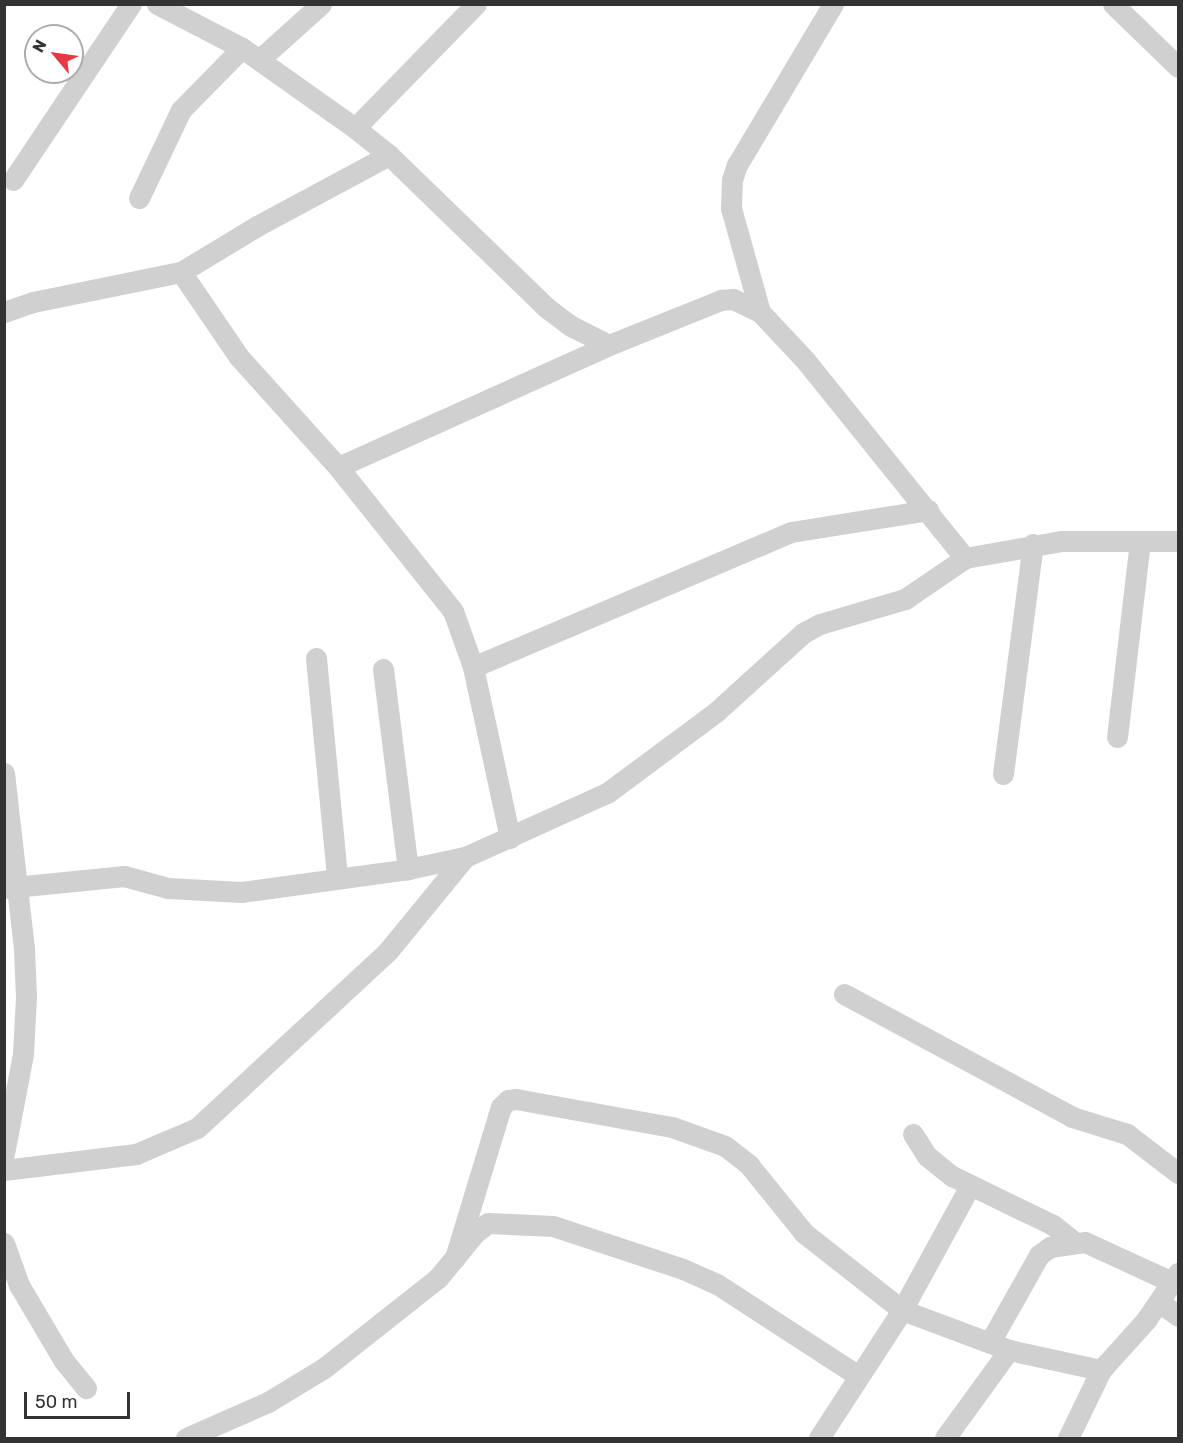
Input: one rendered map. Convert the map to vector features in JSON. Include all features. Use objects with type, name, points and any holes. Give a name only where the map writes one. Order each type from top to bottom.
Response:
[{"type":"street","points":[[13,180],[130,4]]},
{"type":"street","points":[[157,4],[251,53],[355,128],[389,155],[547,308],[571,326],[609,345]]},
{"type":"street","points":[[139,198],[181,110],[251,53],[321,4]]},
{"type":"street","points":[[355,128],[476,4]]},
{"type":"street","points":[[760,312],[731,208],[732,180],[737,165],[833,4]]},
{"type":"street","points":[[1113,4],[1179,67]]},
{"type":"street","points":[[4,312],[33,302],[180,272],[257,226],[389,155]]},
{"type":"street","points":[[180,272],[239,357],[338,467],[453,611],[473,667],[510,838]]},
{"type":"street","points":[[338,467],[609,345],[721,300],[733,299],[760,312],[806,360],[965,558]]},
{"type":"street","points":[[473,667],[791,532],[928,510]]},
{"type":"street","points":[[10,887],[124,876],[168,888],[241,892],[408,869],[465,857],[624,784],[716,712],[803,633],[820,624],[905,599],[965,558],[1033,544],[1087,539],[1179,542]]},
{"type":"street","points":[[1117,737],[1140,541]]},
{"type":"street","points":[[1003,774],[1033,544]]},
{"type":"street","points":[[316,657],[337,877]]},
{"type":"street","points":[[383,669],[408,869]]},
{"type":"street","points":[[4,773],[10,887],[26,997],[23,1054],[4,1154]]},
{"type":"street","points":[[4,1170],[136,1154],[197,1128],[388,951],[465,857]]},
{"type":"street","points":[[844,994],[1071,1117],[1127,1134],[1179,1173]]},
{"type":"street","points":[[455,1258],[501,1107],[508,1100],[516,1099],[672,1127],[725,1146],[749,1165],[804,1233],[902,1310],[999,1346],[1101,1370]]},
{"type":"street","points":[[913,1134],[939,1167],[970,1186],[1042,1220],[1074,1242]]},
{"type":"street","points":[[819,1438],[857,1375],[902,1310],[970,1186]]},
{"type":"street","points":[[186,1438],[268,1402],[324,1368],[399,1311],[455,1258],[475,1233],[488,1223],[553,1226],[587,1235],[717,1284],[857,1375]]},
{"type":"street","points":[[945,1438],[999,1346],[1039,1256],[1050,1247],[1085,1242],[1175,1278],[1159,1302],[1101,1370],[1068,1438]]},
{"type":"street","points":[[4,1243],[20,1285],[64,1361],[86,1388]]},
{"type":"street","points":[[1159,1302],[1179,1316]]}]
